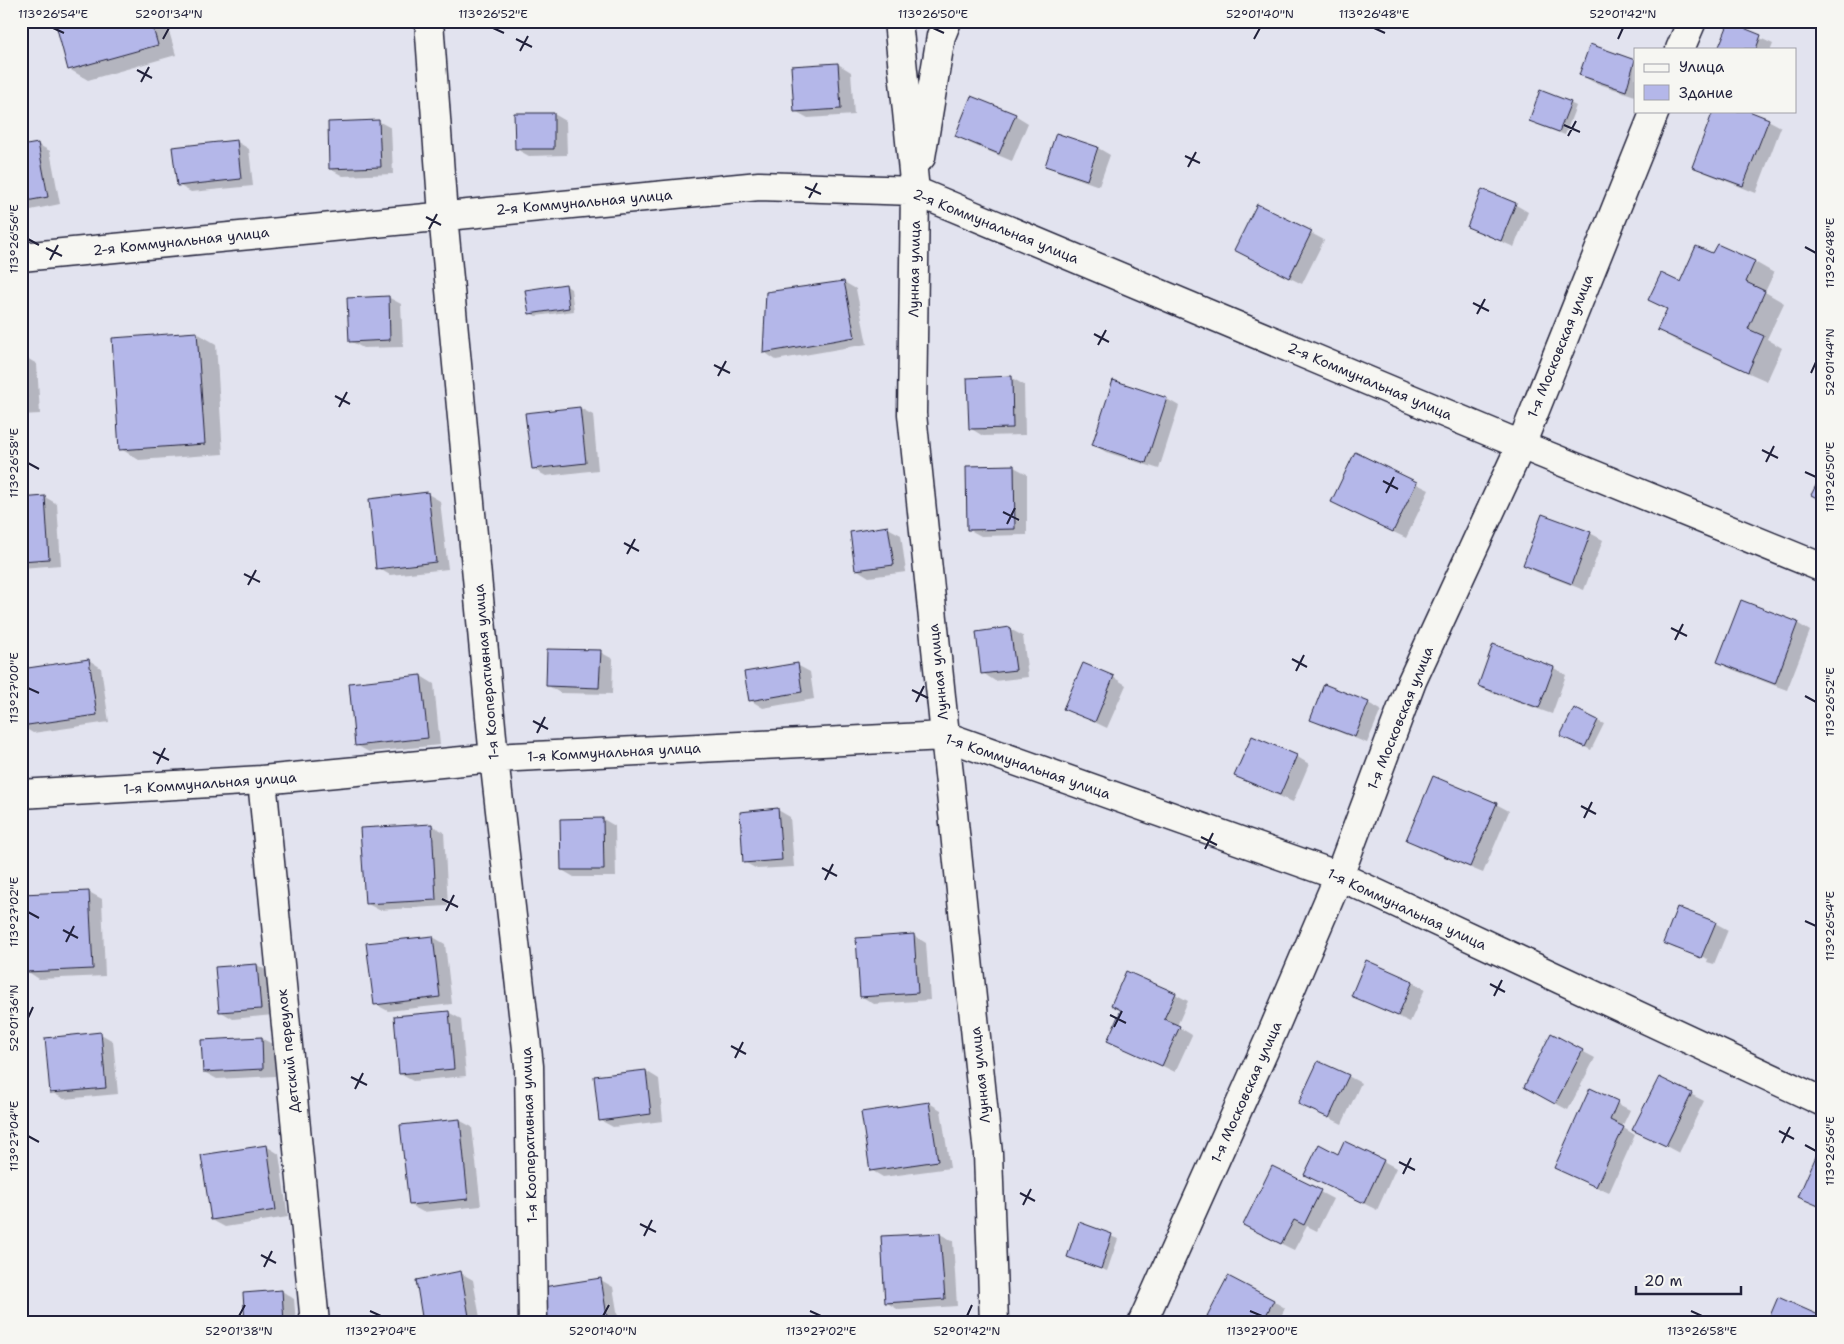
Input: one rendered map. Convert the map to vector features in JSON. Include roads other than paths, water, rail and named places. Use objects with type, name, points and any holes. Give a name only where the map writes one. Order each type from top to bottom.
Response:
[{"type":"street","name":"1-я Кооперативная улица","points":[[429,21],[443,216],[494,758],[529,1066],[533,1323]]},
{"type":"street","name":"Лунная улица","points":[[898,21],[915,191],[912,414],[988,1154],[994,1323]]},
{"type":"street","points":[[915,191],[941,36],[948,21]]},
{"type":"street","points":[[1680,48],[1692,21]]},
{"type":"street","name":"1-я Московская улица","points":[[1142,1323],[1272,1033],[1339,876],[1412,682],[1521,444],[1655,112]]},
{"type":"street","name":"2-я Коммунальная улица","points":[[21,257],[759,186],[915,191],[1823,568]]},
{"type":"street","name":"1-я Коммунальная улица","points":[[21,794],[262,780],[494,758],[945,736],[1339,876],[1823,1102]]},
{"type":"street","name":"Детский переулок","points":[[262,780],[315,1323]]}]
